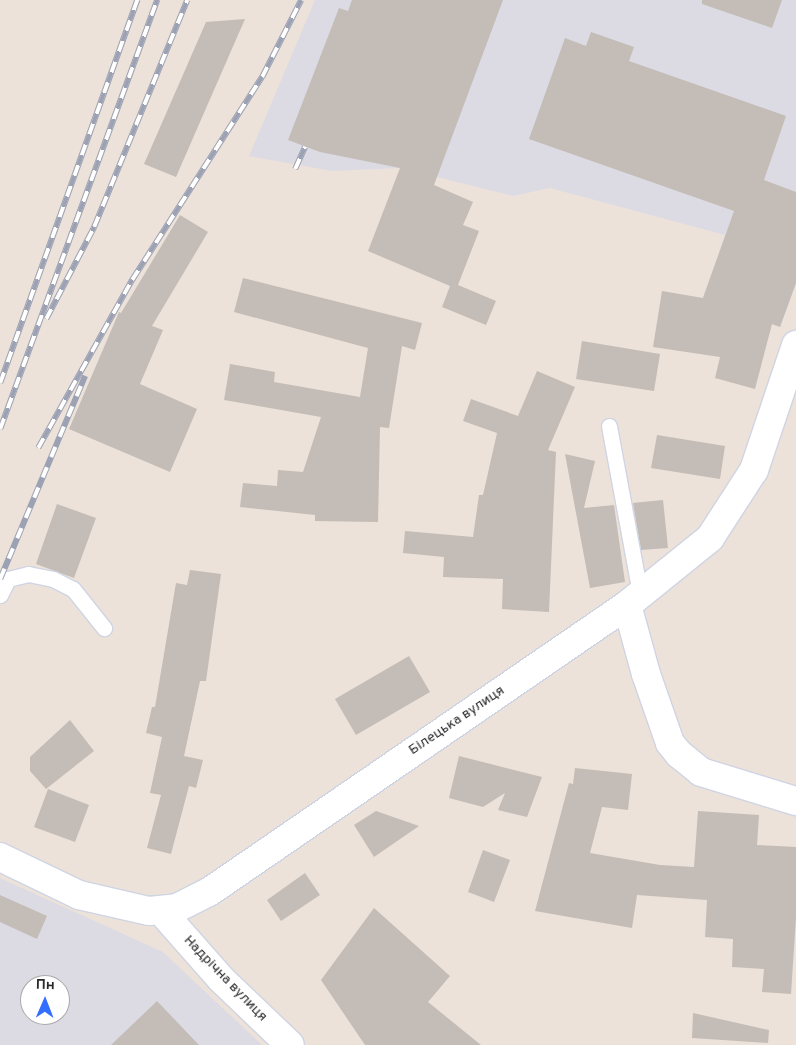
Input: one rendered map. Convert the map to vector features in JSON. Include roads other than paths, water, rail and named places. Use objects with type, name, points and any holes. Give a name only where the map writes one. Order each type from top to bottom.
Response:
[{"type":"street","name":"Білецька вулиця","points":[[162,912],[209,892],[634,600],[710,538],[742,493],[764,446],[796,345]]},
{"type":"street","points":[[634,600],[646,674],[670,743],[679,754],[708,774],[796,801]]},
{"type":"street","points":[[0,857],[52,882],[107,904],[162,912]]},
{"type":"street","name":"Надрічна вулиця","points":[[162,912],[222,979],[290,1045]]},
{"type":"lane","points":[[609,426],[634,600]]},
{"type":"lane","points":[[0,595],[8,578],[28,574],[54,579],[74,589],[104,628]]},
{"type":"railway","points":[[0,383],[137,0]]},
{"type":"railway","points":[[0,429],[157,0]]},
{"type":"railway","points":[[46,319],[94,227],[187,0]]},
{"type":"railway","points":[[38,448],[132,280],[262,77],[301,0]]},
{"type":"railway","points":[[295,169],[305,147]]},
{"type":"railway","points":[[0,579],[85,376]]}]
